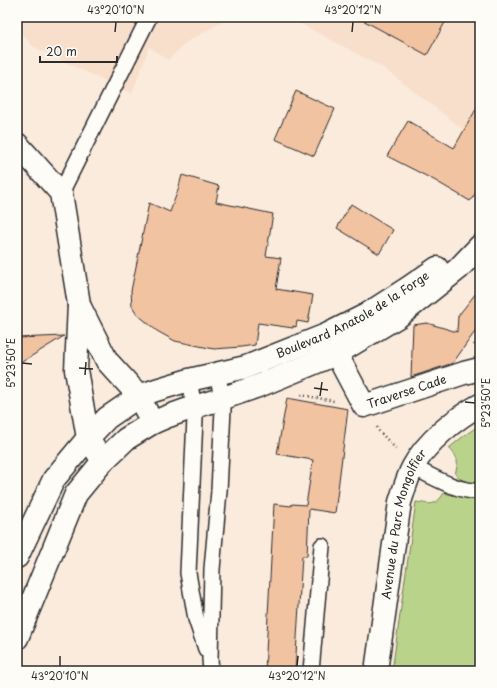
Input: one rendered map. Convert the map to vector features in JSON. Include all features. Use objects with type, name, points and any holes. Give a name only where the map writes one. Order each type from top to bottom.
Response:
[{"type":"main road","points":[[17,144],[61,193],[79,304],[76,370],[88,438],[104,461]]},
{"type":"main road","name":"Boulevard Anatole de la Forge","points":[[17,557],[54,479],[88,438],[107,418],[139,396],[190,380],[246,368],[331,345],[366,315],[480,240]]},
{"type":"main road","name":"Boulevard Anatole de la Forge","points":[[17,638],[76,494],[104,461],[126,439],[152,423],[177,412],[261,385],[331,345],[399,316],[458,269],[480,246]]},
{"type":"main road","points":[[79,304],[107,361],[139,396],[152,423]]},
{"type":"main road","name":"Traverse Cade","points":[[331,345],[364,406],[480,369]]},
{"type":"main road","name":"Avenue du Parc Mongolfier","points":[[376,671],[400,502],[405,484],[413,466],[423,450],[457,419],[480,404]]},
{"type":"lane","points":[[61,193],[149,17]]},
{"type":"lane","points":[[210,665],[212,569],[219,491],[223,409],[218,374]]},
{"type":"lane","points":[[190,380],[195,418],[188,573],[196,619],[210,665]]},
{"type":"lane","points":[[413,466],[448,484],[474,492],[480,491]]},
{"type":"lane","points":[[310,671],[322,546]]},
{"type":"path","points":[[297,394],[364,406],[379,431],[398,451]]},
{"type":"shaded area","points":[[17,17],[231,17],[187,42],[168,60],[149,47],[132,94],[34,47],[17,30]]},
{"type":"shaded area","points":[[282,17],[480,17],[480,98],[464,130],[385,69],[303,25]]},
{"type":"green space","points":[[480,425],[480,483],[469,483],[455,474],[457,460],[449,448]]},
{"type":"green space","points":[[444,493],[480,500],[480,671],[392,671],[416,502],[432,504],[438,501]]},
{"type":"building","points":[[357,17],[448,17],[427,55]]},
{"type":"building","points":[[296,91],[335,109],[314,156],[275,139]]},
{"type":"building","points":[[480,102],[480,187],[470,201],[434,180],[387,156],[408,121],[454,148]]},
{"type":"building","points":[[182,175],[219,186],[216,202],[273,214],[266,256],[281,258],[276,289],[313,295],[308,323],[297,321],[296,327],[293,326],[293,328],[258,323],[255,345],[214,349],[175,341],[157,331],[137,314],[132,306],[131,291],[149,203],[170,212]]},
{"type":"building","points":[[351,204],[393,230],[379,254],[337,228]]},
{"type":"building","points":[[480,288],[480,325],[453,363],[411,377],[413,325],[427,323],[457,332],[458,316]]},
{"type":"building","points":[[64,336],[17,365],[17,338]]},
{"type":"building","points":[[287,398],[348,409],[335,513],[309,509],[307,556],[302,556],[295,671],[265,671],[274,504],[291,506],[292,504],[306,505],[313,460],[277,454]]}]
